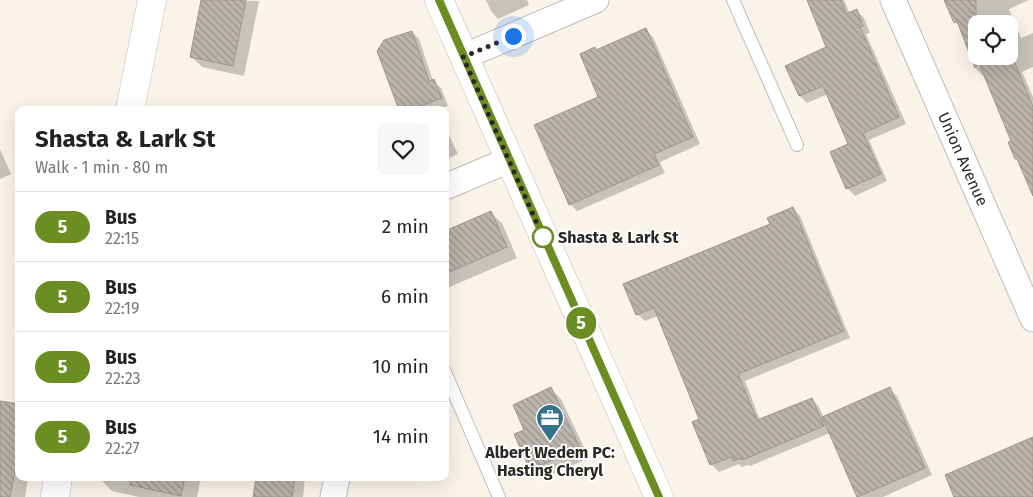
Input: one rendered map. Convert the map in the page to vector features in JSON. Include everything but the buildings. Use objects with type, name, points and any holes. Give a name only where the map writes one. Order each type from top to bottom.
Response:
[{"type":"main road","points":[[131,106],[152,0]]},
{"type":"main road","points":[[439,0],[508,160],[659,497]]},
{"type":"main road","points":[[55,497],[58,481]]},
{"type":"street","points":[[463,57],[596,0]]},
{"type":"street","name":"Union Avenue","points":[[892,0],[1033,318]]},
{"type":"street","points":[[449,185],[508,160]]},
{"type":"street","points":[[333,497],[336,481]]},
{"type":"lane","points":[[733,0],[797,145]]},
{"type":"lane","points":[[449,381],[499,497]]},
{"type":"bus line","name":"5","points":[[439,0],[508,160],[659,497]]},
{"type":"place","name":"Shasta & Lark St","points":[[543,237]]},
{"type":"place","name":"Albert Wedem PC: Hasting Cheryl","points":[[550,442]]},
{"type":"route","points":[[513,36],[463,57],[543,237]]}]
